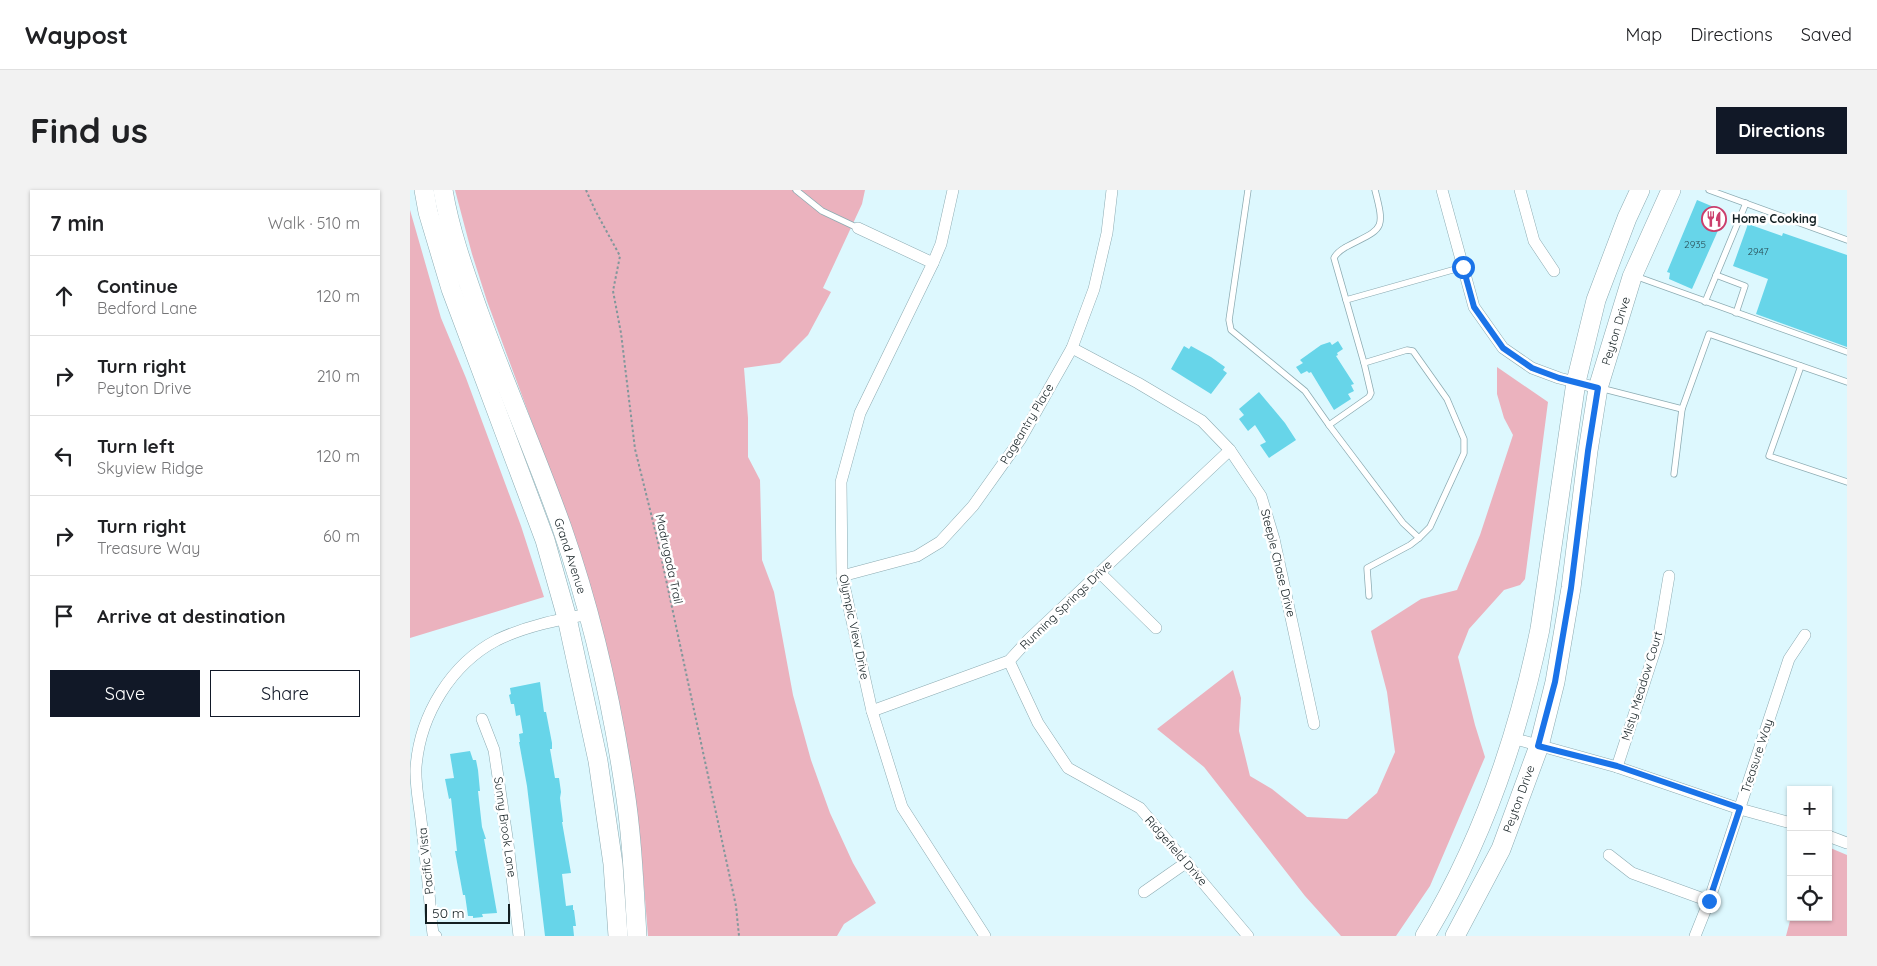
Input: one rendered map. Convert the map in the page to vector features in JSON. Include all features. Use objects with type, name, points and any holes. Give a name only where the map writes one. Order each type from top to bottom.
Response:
[{"type":"main road","name":"Grand Avenue","points":[[424,190],[428,212],[450,289],[545,540],[567,618],[598,761],[613,864],[618,936]]},
{"type":"main road","name":"Grand Avenue","points":[[444,190],[446,207],[464,270],[501,372],[562,528],[589,614],[611,710],[624,786],[637,936]]},
{"type":"main road","name":"Peyton Drive","points":[[1425,936],[1452,891],[1495,791],[1532,669],[1540,629],[1576,382],[1596,300],[1627,218],[1640,190]]},
{"type":"main road","name":"Peyton Drive","points":[[1455,936],[1501,849],[1538,746],[1555,682],[1571,588],[1598,388],[1633,275],[1671,190]]},
{"type":"street","name":"Olympic View Drive","points":[[953,190],[941,244],[860,413],[841,482],[842,576],[872,710],[902,807],[979,934]]},
{"type":"street","name":"Pageantry Place","points":[[842,576],[917,556],[940,542],[972,506],[1020,440],[1072,348],[1094,289],[1107,233],[1112,190]]},
{"type":"street","points":[[1442,190],[1474,307],[1503,348],[1532,368],[1598,388]]},
{"type":"street","points":[[1520,190],[1534,241],[1554,271]]},
{"type":"street","points":[[858,228],[933,263]]},
{"type":"street","name":"Steeple Chase Drive","points":[[1072,348],[1138,383],[1202,421],[1230,450],[1261,496],[1274,539],[1314,724]]},
{"type":"street","name":"Running Springs Drive","points":[[872,710],[1009,661],[1029,639],[1230,450]]},
{"type":"street","points":[[1100,573],[1156,628]]},
{"type":"street","name":"Misty Meadow Court","points":[[1617,766],[1658,642],[1668,576]]},
{"type":"street","name":"Pacific Vista","points":[[436,936],[431,918],[416,767],[428,718],[445,686],[475,655],[495,641],[529,627],[589,614]]},
{"type":"street","name":"Treasure Way","points":[[1696,936],[1789,659],[1805,636]]},
{"type":"street","name":"Ridgefield Drive","points":[[1009,661],[1038,724],[1068,768],[1140,808],[1248,936]]},
{"type":"street","name":"Sunny Brook Lane","points":[[482,719],[494,750],[511,863],[519,936]]},
{"type":"street","points":[[1512,738],[1617,766],[1740,808],[1787,822]]},
{"type":"street","points":[[410,828],[422,829]]},
{"type":"street","points":[[1832,837],[1847,843]]},
{"type":"street","points":[[1609,855],[1632,873],[1709,901]]},
{"type":"street","points":[[1144,892],[1187,862]]},
{"type":"lane","points":[[796,190],[822,211],[858,228]]},
{"type":"lane","points":[[1248,190],[1229,320],[1231,330],[1305,391],[1329,426],[1404,523],[1419,538]]},
{"type":"lane","points":[[1329,426],[1371,393],[1334,258],[1341,251],[1378,229],[1382,219],[1375,190]]},
{"type":"lane","points":[[1709,190],[1847,240]]},
{"type":"lane","points":[[1705,302],[1746,203]]},
{"type":"lane","points":[[1346,300],[1463,267]]},
{"type":"lane","points":[[1633,275],[1847,352]]},
{"type":"lane","points":[[1716,275],[1745,286],[1736,313]]},
{"type":"lane","points":[[1674,474],[1682,409],[1709,334],[1847,382]]},
{"type":"lane","points":[[1364,363],[1407,350],[1413,352],[1447,399],[1464,439],[1464,453],[1430,527],[1410,544],[1367,568],[1370,596]]},
{"type":"lane","points":[[1800,366],[1769,456],[1847,482]]},
{"type":"lane","points":[[1598,388],[1682,409]]},
{"type":"path","name":"Madrugada Trail","points":[[586,190],[620,256],[613,291],[621,333],[635,449],[658,542],[736,906],[739,936]]},
{"type":"shaded area","points":[[455,190],[865,190],[862,204],[823,288],[831,292],[808,335],[780,363],[744,368],[748,418],[748,457],[760,480],[762,560],[774,592],[793,695],[811,760],[830,813],[853,863],[876,903],[844,924],[837,936],[648,936],[640,837],[633,786],[575,539],[487,301]]},
{"type":"shaded area","points":[[410,210],[441,318],[466,378],[521,526],[544,597],[410,638]]},
{"type":"shaded area","points":[[1497,367],[1548,402],[1525,579],[1520,585],[1504,590],[1469,629],[1458,657],[1485,757],[1430,886],[1396,936],[1341,936],[1305,896],[1204,767],[1157,729],[1233,670],[1241,698],[1239,731],[1250,776],[1272,789],[1307,817],[1347,819],[1377,793],[1395,752],[1387,692],[1371,631],[1421,599],[1457,590],[1480,535],[1513,435],[1504,418],[1497,394]]},
{"type":"shaded area","points":[[1832,849],[1847,855],[1847,936],[1786,936],[1790,921],[1832,921]]},
{"type":"building","points":[[1697,200],[1721,210],[1719,215],[1724,217],[1692,289],[1669,279],[1670,273],[1667,272]]},
{"type":"building","points":[[1748,224],[1782,236],[1783,233],[1847,255],[1847,347],[1756,314],[1768,279],[1733,266]]},
{"type":"building","points":[[1338,341],[1343,349],[1336,356],[1354,384],[1351,385],[1354,391],[1348,394],[1351,399],[1334,410],[1311,372],[1307,371],[1301,374],[1296,367],[1303,363],[1300,360],[1321,345],[1330,342],[1332,345]]},
{"type":"building","points":[[1184,346],[1189,349],[1191,346],[1225,367],[1223,370],[1227,373],[1211,394],[1171,369]]},
{"type":"building","points":[[1259,392],[1285,423],[1296,440],[1269,458],[1260,445],[1266,442],[1255,425],[1248,431],[1239,419],[1244,415],[1239,409]]},
{"type":"building","points":[[540,682],[544,712],[546,712],[552,743],[552,749],[550,749],[555,778],[559,778],[561,792],[562,822],[571,873],[562,874],[566,906],[573,905],[574,910],[576,926],[573,926],[574,936],[545,936],[527,786],[519,742],[519,734],[523,733],[520,715],[516,716],[514,704],[511,704],[509,695],[511,694],[510,688]]},
{"type":"building","points":[[470,751],[473,760],[476,760],[478,770],[482,827],[486,839],[484,839],[497,913],[482,914],[483,917],[473,918],[473,916],[468,916],[465,895],[463,895],[455,851],[457,851],[451,798],[449,799],[445,779],[454,778],[450,754]]},
{"type":"place","name":"Home Cooking","points":[[1714,219]]},
{"type":"route","points":[[1463,267],[1474,307],[1503,348],[1532,368],[1559,378],[1598,388],[1571,588],[1555,682],[1538,746],[1617,766],[1740,808],[1709,901]]}]
